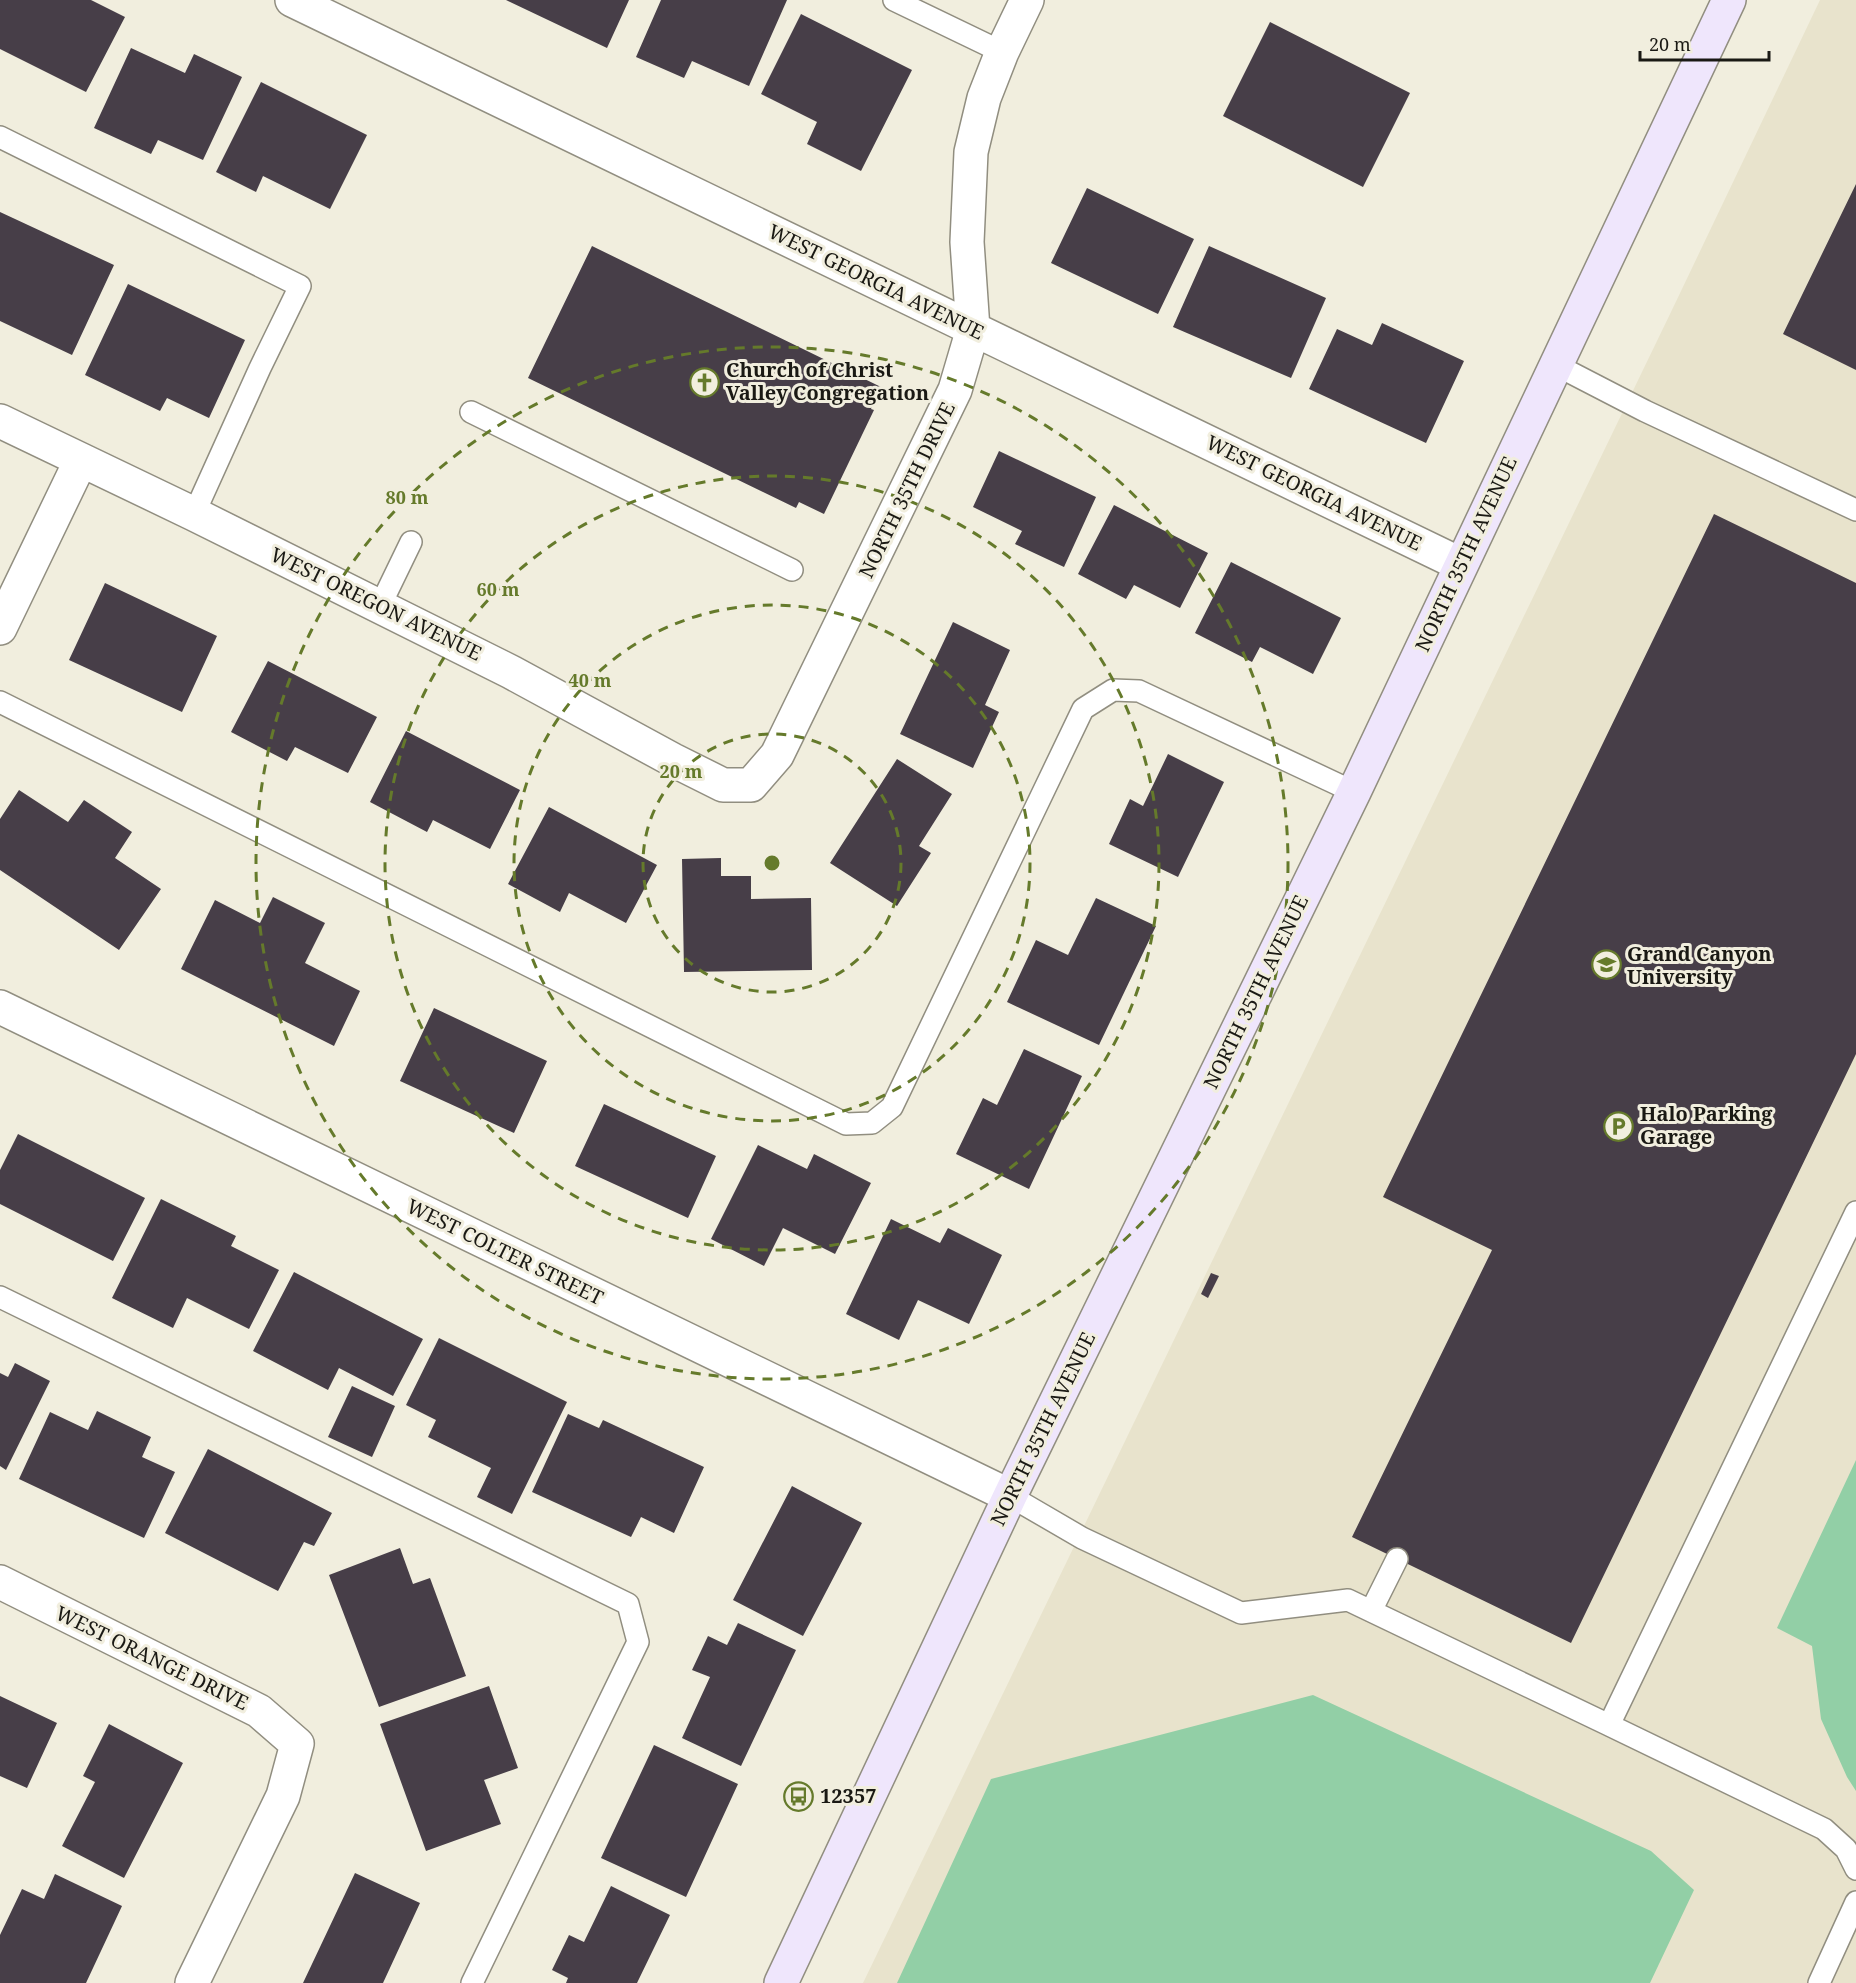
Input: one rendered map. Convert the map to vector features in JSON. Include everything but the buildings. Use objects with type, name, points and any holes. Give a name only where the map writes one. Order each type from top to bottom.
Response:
[{"type":"main road","name":"NORTH 35TH AVENUE","points":[[781,1983],[1010,1496],[1354,792],[1729,0]]},
{"type":"street","name":"WEST GEORGIA AVENUE","points":[[292,0],[1460,564]]},
{"type":"street","name":"NORTH 35TH DRIVE","points":[[751,784],[777,754],[955,390],[974,329],[967,242],[971,152],[984,98],[1002,52],[1027,0]]},
{"type":"street","name":"WEST OREGON AVENUE","points":[[0,421],[380,606],[511,672],[723,785],[751,784]]},
{"type":"street","points":[[0,628],[81,460]]},
{"type":"street","name":"WEST COLTER STREET","points":[[0,1007],[1010,1496]]},
{"type":"street","name":"WEST ORANGE DRIVE","points":[[0,1582],[259,1711],[297,1744],[283,1796],[192,1983]]},
{"type":"lane","points":[[894,0],[1002,52]]},
{"type":"lane","points":[[0,137],[300,286],[194,514]]},
{"type":"lane","points":[[1556,365],[1644,411],[1856,510]]},
{"type":"lane","points":[[471,412],[792,570]]},
{"type":"lane","points":[[380,606],[411,542]]},
{"type":"lane","points":[[0,702],[846,1125],[872,1123],[892,1107],[1083,709],[1113,690],[1140,691],[1354,792]]},
{"type":"lane","points":[[1609,1725],[1856,1212]]},
{"type":"lane","points":[[0,1297],[628,1604],[638,1642],[472,1983]]},
{"type":"lane","points":[[1010,1496],[1082,1539],[1241,1613],[1348,1600],[1824,1829],[1846,1849],[1856,1869]]},
{"type":"lane","points":[[1371,1611],[1397,1559]]},
{"type":"lane","points":[[1819,1983],[1856,1902]]},
{"type":"shaded area","name":"Grand Canyon University","points":[[1820,0],[1856,0],[1856,1983],[863,1983],[1671,312]]},
{"type":"green space","points":[[1856,1460],[1856,1791],[1847,1777],[1821,1719],[1812,1646],[1777,1628]]},
{"type":"green space","points":[[1313,1695],[1651,1851],[1694,1890],[1650,1983],[897,1983],[991,1779]]},
{"type":"place","name":"Church of Christ Valley Congregation","points":[[705,382]]},
{"type":"place","name":"Grand Canyon University","points":[[1606,965]]},
{"type":"place","name":"Halo Parking Garage","points":[[1619,1126]]},
{"type":"place","name":"12357","points":[[799,1796]]}]
